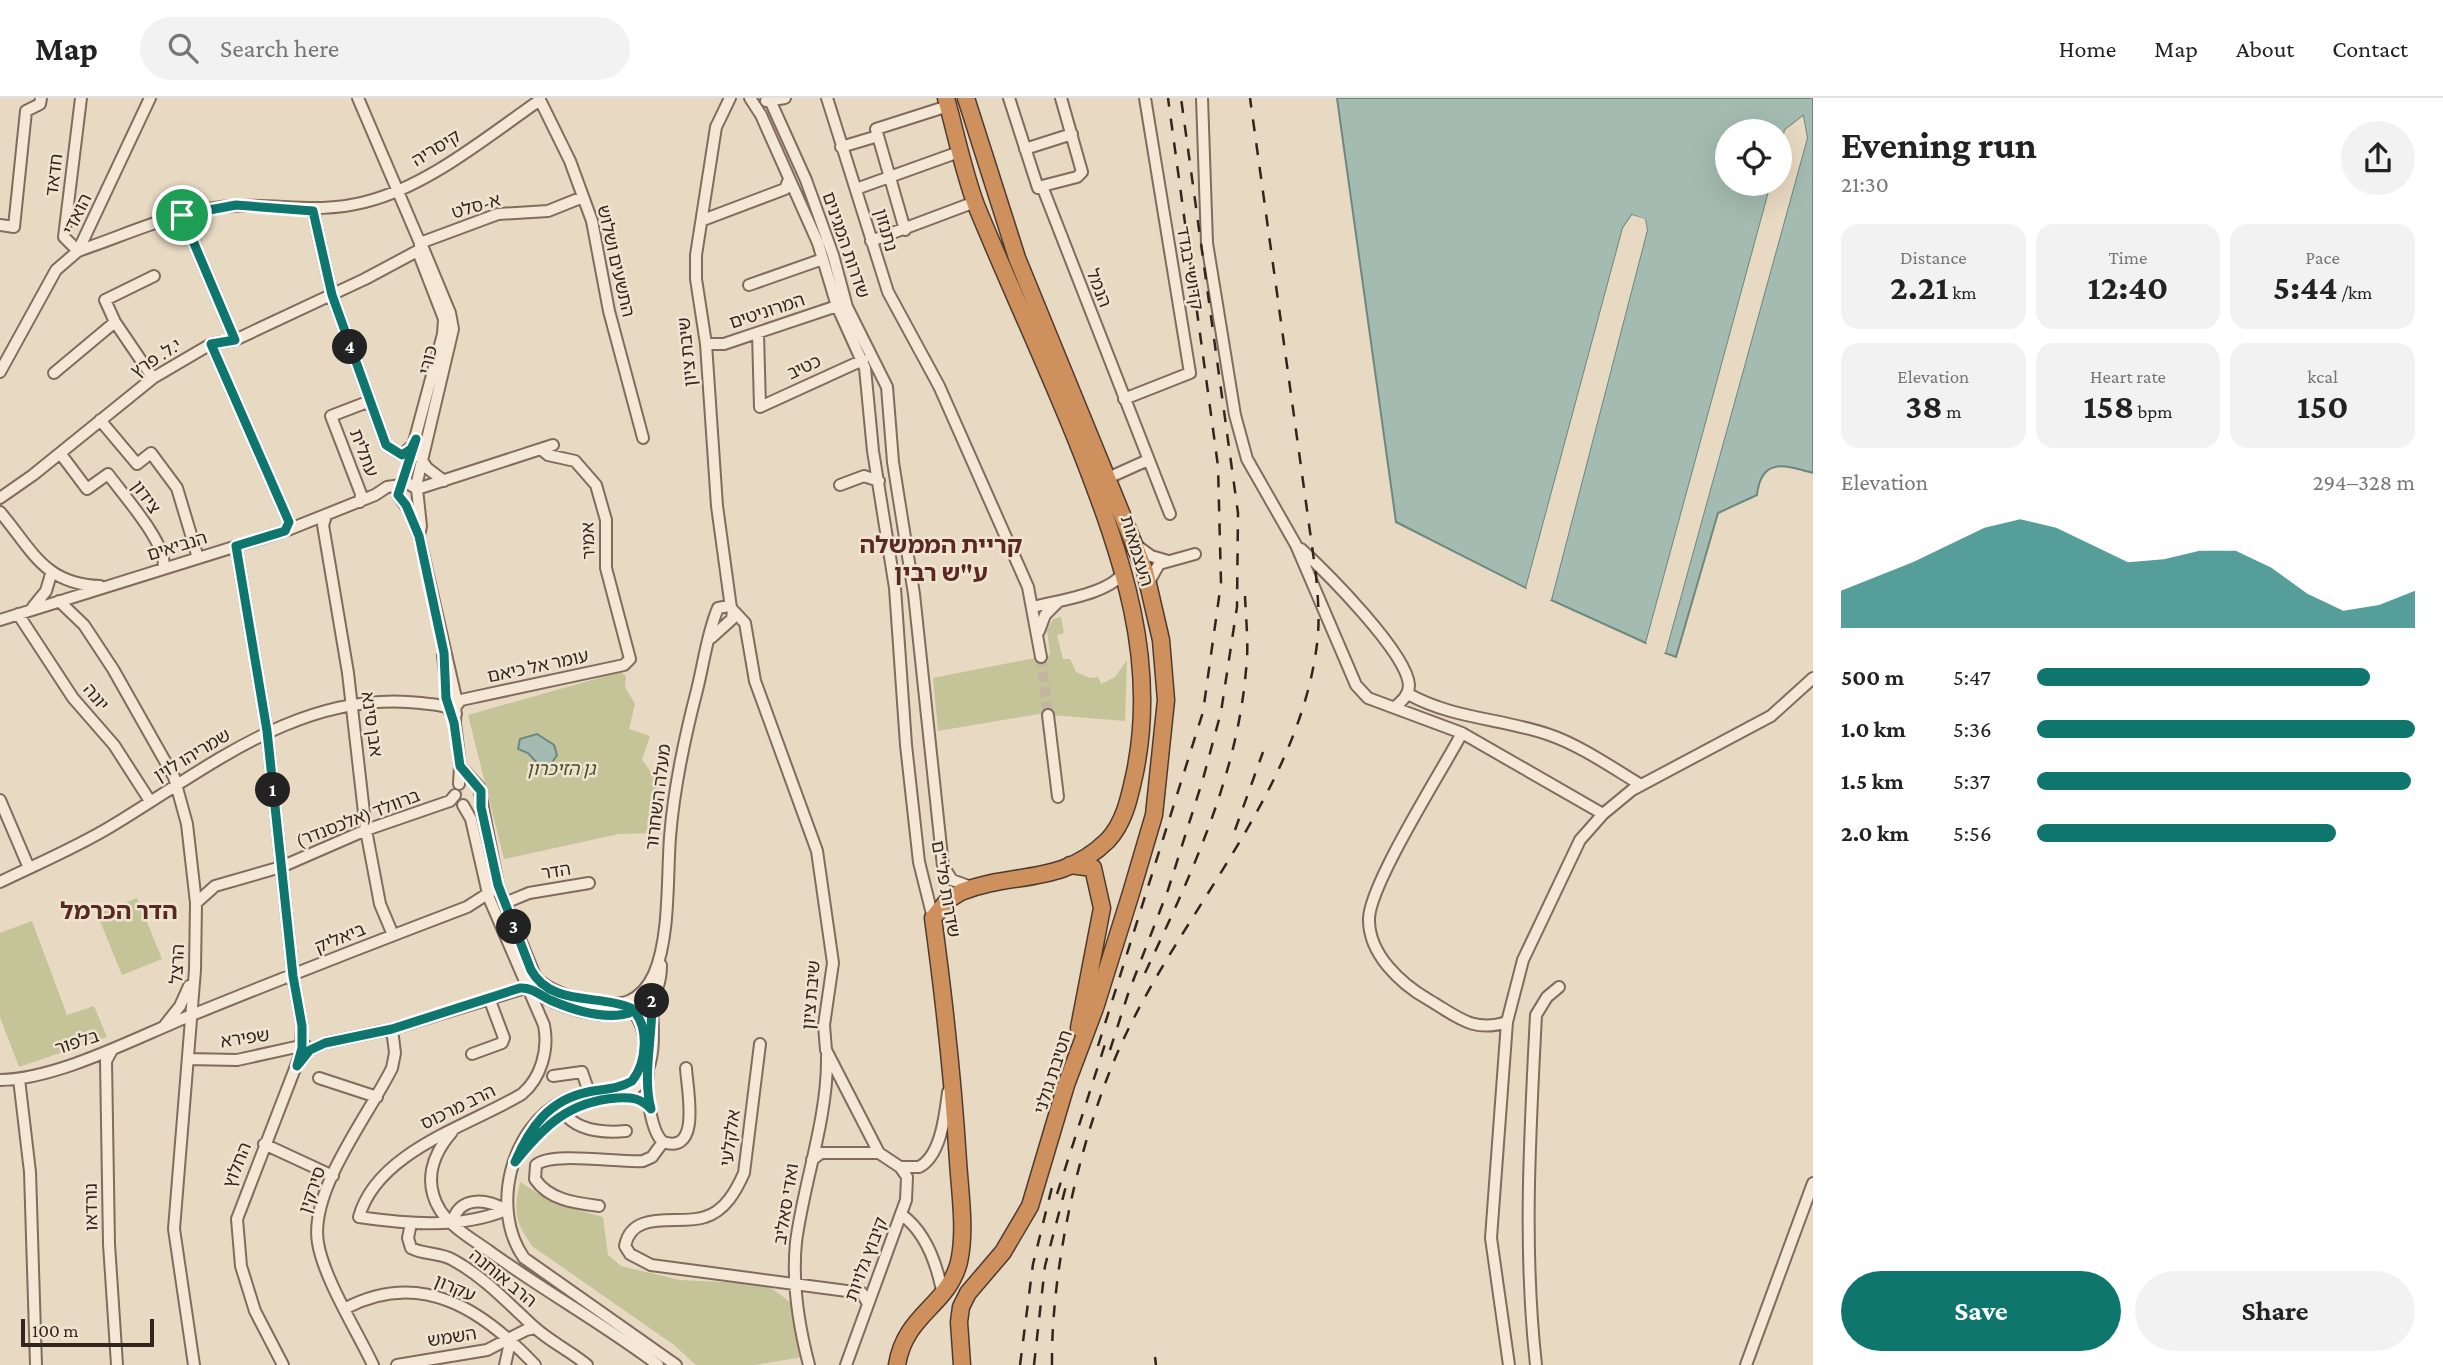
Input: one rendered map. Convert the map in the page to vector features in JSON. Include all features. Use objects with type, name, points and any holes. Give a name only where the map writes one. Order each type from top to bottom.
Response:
[{"type":"highway","name":"העצמאות","points":[[966,98],[1009,236],[1149,585],[1164,666],[1165,723],[1160,775]]},
{"type":"highway","name":"העצמאות","points":[[933,918],[948,900],[977,887],[1046,876],[1085,857],[1110,838],[1120,823],[1133,784],[1142,727],[1143,695],[1139,638],[1124,570],[1071,426],[975,202],[947,102]]},
{"type":"highway","name":"חטיבת גולני","points":[[962,1365],[959,1322],[961,1307],[968,1293],[1003,1252],[1030,1206],[1066,1085],[1095,1008],[1142,859],[1154,815],[1160,775]]},
{"type":"highway","points":[[1066,1085],[1092,968],[1102,908],[1093,868],[1068,866]]},
{"type":"highway","name":"שדרות פלי\"ם","points":[[897,1365],[911,1328],[948,1287],[959,1259],[961,1206],[933,918]]},
{"type":"street","points":[[0,225],[15,227],[26,111],[40,104],[41,98]]},
{"type":"street","name":"חדאד","points":[[78,251],[64,237],[82,98]]},
{"type":"street","name":"הואדי","points":[[0,372],[56,270],[78,251],[150,98]]},
{"type":"street","name":"כורי","points":[[358,98],[420,246],[421,257],[444,326],[402,484],[402,500]]},
{"type":"street","name":"שיבת ציון","points":[[730,98],[716,127],[696,256],[696,279],[706,344],[727,615],[743,619],[755,681],[817,851],[833,963],[824,1025],[826,1050],[879,1153],[900,1167]]},
{"type":"street","points":[[751,98],[785,98]]},
{"type":"street","name":"שדרות המגינים","points":[[751,98],[789,179],[823,259],[837,306],[863,360],[868,402]]},
{"type":"street","name":"נתנזון","points":[[827,98],[888,292],[928,364],[938,367],[939,386],[1025,583],[1039,632],[1041,657]]},
{"type":"street","name":"הנמל","points":[[1009,98],[1038,188],[1042,186],[1170,514]]},
{"type":"street","points":[[1042,186],[1077,177],[1082,172],[1061,98]]},
{"type":"street","name":"קדושי בגדד","points":[[1124,399],[1190,373],[1145,98]]},
{"type":"street","points":[[1202,98],[1207,243],[1235,415],[1247,458],[1296,545],[1356,685],[1368,698],[1462,733],[1603,814]]},
{"type":"street","name":"קיסריה","points":[[78,251],[182,215],[236,205],[313,211],[365,203],[439,169],[539,99]]},
{"type":"street","name":"התשעים ושלוש","points":[[539,99],[570,161],[592,221],[609,310],[643,438]]},
{"type":"street","name":"שדרות המגינים","points":[[770,100],[806,180],[848,307],[884,376],[890,404]]},
{"type":"street","points":[[905,230],[876,129],[947,102]]},
{"type":"street","points":[[1025,149],[1072,134]]},
{"type":"street","points":[[841,147],[878,136]]},
{"type":"street","points":[[856,189],[960,152]]},
{"type":"street","points":[[703,220],[785,189],[789,179]]},
{"type":"street","name":"א-סלט","points":[[420,246],[498,214],[548,211],[583,197]]},
{"type":"street","points":[[871,241],[975,202]]},
{"type":"street","points":[[313,211],[332,295],[386,445],[402,455],[407,454],[416,439]]},
{"type":"street","points":[[182,215],[235,340]]},
{"type":"street","name":"כורי","points":[[419,536],[421,526],[417,490],[421,459],[453,329],[450,313],[425,250],[420,246]]},
{"type":"street","name":"י.ל. פרץ","points":[[2,515],[3,497],[153,378],[211,344],[235,340],[332,295],[420,246]]},
{"type":"street","points":[[749,285],[823,259]]},
{"type":"street","points":[[153,378],[115,322],[105,300],[154,276]]},
{"type":"street","name":"המרוניטים","points":[[706,344],[724,344],[837,306]]},
{"type":"street","points":[[54,373],[115,322]]},
{"type":"street","name":"כטיב","points":[[758,333],[760,407],[863,360]]},
{"type":"street","points":[[211,344],[276,489],[289,522],[285,531]]},
{"type":"street","points":[[868,402],[879,396],[890,404]]},
{"type":"street","name":"עתלית","points":[[359,502],[361,494],[331,416],[370,401]]},
{"type":"street","name":"שדרות פלי\"ם","points":[[868,402],[895,588],[906,745],[919,862],[933,918]]},
{"type":"street","name":"שדרות פלי\"ם","points":[[890,404],[893,463],[914,594],[943,866],[947,876],[956,883],[977,887]]},
{"type":"street","points":[[100,421],[137,464],[151,453],[177,488],[198,558]]},
{"type":"street","name":"אמיר","points":[[444,481],[547,447],[548,455],[569,458],[580,465],[593,480],[606,520],[606,568],[630,654],[629,662]]},
{"type":"street","points":[[858,477],[868,467],[873,451]]},
{"type":"street","name":"צידון","points":[[60,453],[87,489],[108,474],[155,540],[165,560],[163,568]]},
{"type":"street","points":[[421,459],[427,468],[444,481]]},
{"type":"street","points":[[1108,478],[1148,460]]},
{"type":"street","points":[[840,485],[867,476],[879,481]]},
{"type":"street","points":[[402,484],[417,490],[444,481]]},
{"type":"street","name":"הנביאים","points":[[0,620],[285,531],[359,502],[387,487],[402,484]]},
{"type":"street","points":[[375,495],[413,501],[417,490]]},
{"type":"street","points":[[402,500],[419,536],[444,653],[446,695],[454,712]]},
{"type":"street","points":[[2,515],[51,574],[45,593],[24,612]]},
{"type":"street","name":"אבן סינא","points":[[326,516],[323,525],[352,704],[366,830],[380,904],[393,935]]},
{"type":"street","points":[[1134,543],[1151,556],[1168,561]]},
{"type":"street","points":[[1296,545],[1333,579],[1403,665],[1409,684],[1408,694],[1395,706]]},
{"type":"street","name":"החלוץ","points":[[236,546],[267,731],[293,976],[303,1042],[297,1066],[241,1202],[237,1234],[241,1266],[256,1311],[283,1365]]},
{"type":"street","points":[[1149,585],[1156,568],[1168,561],[1195,554]]},
{"type":"street","points":[[1030,605],[1104,588],[1118,581],[1124,570]]},
{"type":"street","name":"הנביאים","points":[[51,574],[75,583],[106,586]]},
{"type":"street","points":[[1025,583],[1049,599],[1067,598]]},
{"type":"street","points":[[1104,588],[1119,591],[1132,598]]},
{"type":"street","points":[[1039,632],[1049,609],[1067,598]]},
{"type":"street","name":"הרצל","points":[[59,601],[84,625],[113,669],[177,783],[187,824],[196,903],[195,970],[174,1229],[194,1365]]},
{"type":"street","name":"יונה","points":[[24,612],[73,698],[114,745],[150,801]]},
{"type":"street","name":"מעלה השחרור","points":[[652,999],[660,982],[660,952],[674,783],[705,649],[727,615]]},
{"type":"street","points":[[444,653],[451,669],[460,766],[457,790],[471,819],[488,894],[528,987],[549,1000],[589,1012],[619,1015],[636,1012],[652,999]]},
{"type":"street","name":"עומר אל כיאם","points":[[454,712],[461,700],[629,662]]},
{"type":"street","points":[[1509,1365],[1491,1238],[1507,1021],[1523,960],[1580,841],[1603,814],[1641,785],[1771,716],[1792,700],[1813,678]]},
{"type":"street","points":[[1408,694],[1433,708],[1467,718],[1548,734],[1641,785]]},
{"type":"street","points":[[435,705],[442,702],[446,695]]},
{"type":"street","name":"שמריהו לוין","points":[[0,882],[93,836],[267,731],[352,704],[395,701],[435,705],[454,712]]},
{"type":"street","points":[[1048,715],[1058,797]]},
{"type":"street","points":[[1462,733],[1379,885],[1369,916],[1371,933],[1383,959],[1398,979],[1418,993],[1471,1024],[1488,1028],[1507,1021]]},
{"type":"street","points":[[460,766],[481,795],[498,882],[539,981],[568,996],[620,1004],[636,1012],[643,1024],[640,1066],[635,1077],[619,1087],[566,1099],[542,1116],[528,1135],[515,1162],[507,1190],[506,1210]]},
{"type":"street","name":"ברוולד (אלכסנדר)","points":[[196,903],[215,886],[281,867],[366,830],[450,801],[457,790],[474,782]]},
{"type":"street","points":[[463,805],[475,804],[481,795]]},
{"type":"street","points":[[0,800],[29,868]]},
{"type":"street","name":"הדר","points":[[498,882],[514,891],[529,893]]},
{"type":"street","name":"ביאליק","points":[[191,1015],[467,907],[488,894],[498,882]]},
{"type":"street","name":"הדר","points":[[505,903],[529,893],[589,883]]},
{"type":"street","points":[[467,907],[482,906],[495,911]]},
{"type":"street","name":"מעלה השחרור","points":[[620,1004],[632,1000],[646,987],[660,952]]},
{"type":"street","name":"בלפור","points":[[161,1028],[180,1006],[195,970]]},
{"type":"street","points":[[505,992],[521,972]]},
{"type":"street","points":[[297,1066],[310,1050],[325,1043],[392,1029],[528,987]]},
{"type":"street","name":"הרב מרכוס","points":[[411,1223],[359,1217],[369,1196],[425,1142],[522,1094],[533,1083],[543,1060],[546,1033],[528,987]]},
{"type":"street","points":[[1536,1365],[1529,1297],[1527,1178],[1536,1015],[1547,997],[1559,987]]},
{"type":"street","points":[[472,1054],[502,1043],[504,1038],[489,998]]},
{"type":"street","points":[[652,999],[646,1092],[656,1134],[663,1142],[679,1142],[688,1135],[686,1068]]},
{"type":"street","name":"בלפור","points":[[0,1080],[19,1079],[112,1050],[191,1015]]},
{"type":"street","name":"סירקין","points":[[373,1365],[324,1266],[318,1242],[319,1215],[333,1177],[394,1060],[392,1029]]},
{"type":"street","points":[[303,1042],[310,1040],[325,1043]]},
{"type":"street","name":"שפירא","points":[[188,1059],[237,1060],[303,1042]]},
{"type":"street","name":"אלקלעי","points":[[760,1044],[744,1173],[736,1191],[721,1209],[705,1217],[650,1220],[633,1230],[625,1246],[629,1254],[651,1265],[780,1282]]},
{"type":"street","name":"נורדאו","points":[[112,1050],[106,1058],[106,1074],[109,1244],[117,1365]]},
{"type":"street","name":"ואדי סאליב","points":[[809,1365],[796,1284],[797,1240],[825,1086],[826,1050]]},
{"type":"street","points":[[900,1167],[912,1169],[924,1165],[934,1149],[944,1116],[949,1063]]},
{"type":"street","points":[[515,1162],[541,1131],[564,1112],[583,1103],[611,1098],[636,1087],[649,1067]]},
{"type":"street","points":[[553,1076],[582,1072],[589,1092]]},
{"type":"street","points":[[319,1078],[377,1097]]},
{"type":"street","points":[[19,1079],[30,1172],[36,1365]]},
{"type":"street","points":[[611,1098],[640,1100],[651,1109]]},
{"type":"street","points":[[564,1112],[578,1126],[594,1127],[603,1133],[626,1131]]},
{"type":"street","name":"הרב אוחנה","points":[[453,1130],[436,1153],[431,1177],[436,1202],[452,1223],[658,1365]]},
{"type":"street","points":[[599,1206],[578,1204],[549,1194],[535,1179],[536,1165],[541,1161],[557,1159],[643,1161],[652,1157],[663,1142]]},
{"type":"street","points":[[264,1143],[333,1177]]},
{"type":"street","points":[[811,1163],[821,1153],[879,1153]]},
{"type":"street","name":"קיבוץ גלויות","points":[[846,1365],[867,1302],[902,1215],[908,1183],[906,1173],[900,1167]]},
{"type":"street","points":[[1746,1365],[1813,1183]]},
{"type":"street","points":[[452,1223],[457,1210],[465,1204],[488,1201],[506,1210]]},
{"type":"street","points":[[411,1223],[452,1223],[506,1210]]},
{"type":"street","name":"הרב אוחנה","points":[[506,1210],[514,1245],[524,1258],[677,1365]]},
{"type":"street","points":[[902,1215],[915,1225],[936,1265],[941,1286]]},
{"type":"street","name":"הרב אוחנה","points":[[411,1223],[408,1238],[411,1248],[453,1259],[507,1299],[536,1328],[587,1365]]},
{"type":"street","points":[[780,1282],[862,1293],[867,1302]]},
{"type":"street","points":[[780,1282],[798,1300]]},
{"type":"street","name":"עקרון","points":[[346,1308],[366,1297],[390,1291],[424,1292],[450,1302],[511,1338],[535,1365]]},
{"type":"street","name":"השמש","points":[[397,1365],[487,1350],[536,1328]]},
{"type":"street","points":[[505,1365],[511,1338]]},
{"type":"street","points":[[642,1353],[646,1365]]},
{"type":"green space","points":[[1061,617],[1064,633],[1057,635],[1063,659],[1070,659],[1076,672],[1090,678],[1098,677],[1101,684],[1115,677],[1127,660],[1125,721],[1039,714],[938,731],[933,678],[1050,655],[1047,630],[1053,619]]},
{"type":"green space","name":"גן הזיכרון","points":[[620,672],[626,676],[625,687],[635,704],[629,729],[650,736],[642,760],[660,784],[653,833],[619,834],[504,859],[468,715]]},
{"type":"green space","points":[[137,898],[162,959],[122,975],[97,914]]},
{"type":"green space","points":[[32,921],[67,1015],[94,1006],[107,1037],[19,1067],[0,1017],[0,933]]},
{"type":"green space","points":[[520,1182],[555,1204],[603,1217],[608,1255],[621,1266],[680,1280],[766,1284],[794,1305],[803,1357],[755,1365],[696,1365],[674,1345],[532,1246],[517,1216]]},
{"type":"shaded area","points":[[1337,98],[1813,98],[1813,473],[1784,466],[1769,469],[1759,483],[1757,495],[1718,513],[1676,657],[1665,653],[1807,138],[1803,116],[1792,125],[1792,119],[1715,119],[1715,196],[1768,196],[1646,643],[1551,600],[1647,230],[1645,220],[1632,215],[1623,228],[1526,588],[1396,522]]},
{"type":"shaded area","points":[[537,734],[554,745],[557,755],[551,764],[538,764],[528,753],[518,749],[520,739]]},
{"type":"pier","points":[[1803,116],[1807,138],[1792,192],[1792,178],[1803,138],[1800,122],[1792,129],[1792,125]]},
{"type":"pier","points":[[1768,196],[1771,196],[1649,644],[1646,643]]},
{"type":"pier","points":[[1787,196],[1791,196],[1665,653],[1662,651]]},
{"type":"pier","points":[[1632,215],[1645,219],[1647,230],[1551,600],[1547,598],[1643,230],[1642,222],[1633,219],[1626,230],[1529,589],[1526,588],[1623,228]]},
{"type":"tunnel","points":[[1041,657],[1048,715]]},
{"type":"railway","points":[[1098,1046],[1203,712],[1221,583],[1218,466],[1168,98]]},
{"type":"railway","points":[[1110,1050],[1128,994],[1168,890],[1203,779],[1221,712],[1237,607],[1238,513],[1181,98]]},
{"type":"railway","points":[[1052,1365],[1053,1326],[1063,1241],[1083,1153],[1109,1072],[1150,988],[1264,798],[1288,748],[1306,697],[1317,644],[1319,618],[1316,575],[1250,98]]},
{"type":"railway","points":[[1145,973],[1209,826],[1233,749],[1247,661],[1245,596]]},
{"type":"railway","points":[[1235,830],[1263,752]]},
{"type":"railway","points":[[1057,1194],[1107,1038]]},
{"type":"railway","points":[[1020,1365],[1033,1264],[1053,1183]]},
{"type":"railway","points":[[1034,1365],[1045,1266],[1066,1186]]},
{"type":"railway","points":[[1155,1357],[1156,1365]]},
{"type":"district","name":"קריית הממשלה ע\"ש רבין","points":[[941,559]]},
{"type":"district","name":"הדר הכרמל","points":[[119,911]]},
{"type":"route","points":[[182,215],[235,340],[220,340],[211,344],[289,522],[285,531],[236,546],[267,731],[293,976],[302,1026],[302,1048],[297,1066],[310,1050],[325,1043],[392,1029],[520,988],[528,987],[561,1004],[609,1015],[636,1012],[652,999],[653,1031],[646,1085],[651,1109],[640,1100],[627,1098],[611,1098],[575,1106],[541,1131],[515,1162],[535,1124],[549,1109],[577,1095],[619,1087],[632,1081],[642,1059],[643,1024],[636,1012],[631,1008],[568,996],[545,986],[531,970],[498,885],[481,807],[481,791],[460,766],[454,723],[446,698],[442,669],[444,653],[419,536],[412,526],[406,505],[398,495],[399,487],[408,471],[416,439],[407,454],[395,453],[386,445],[332,295],[313,211],[236,205],[182,215]]}]
